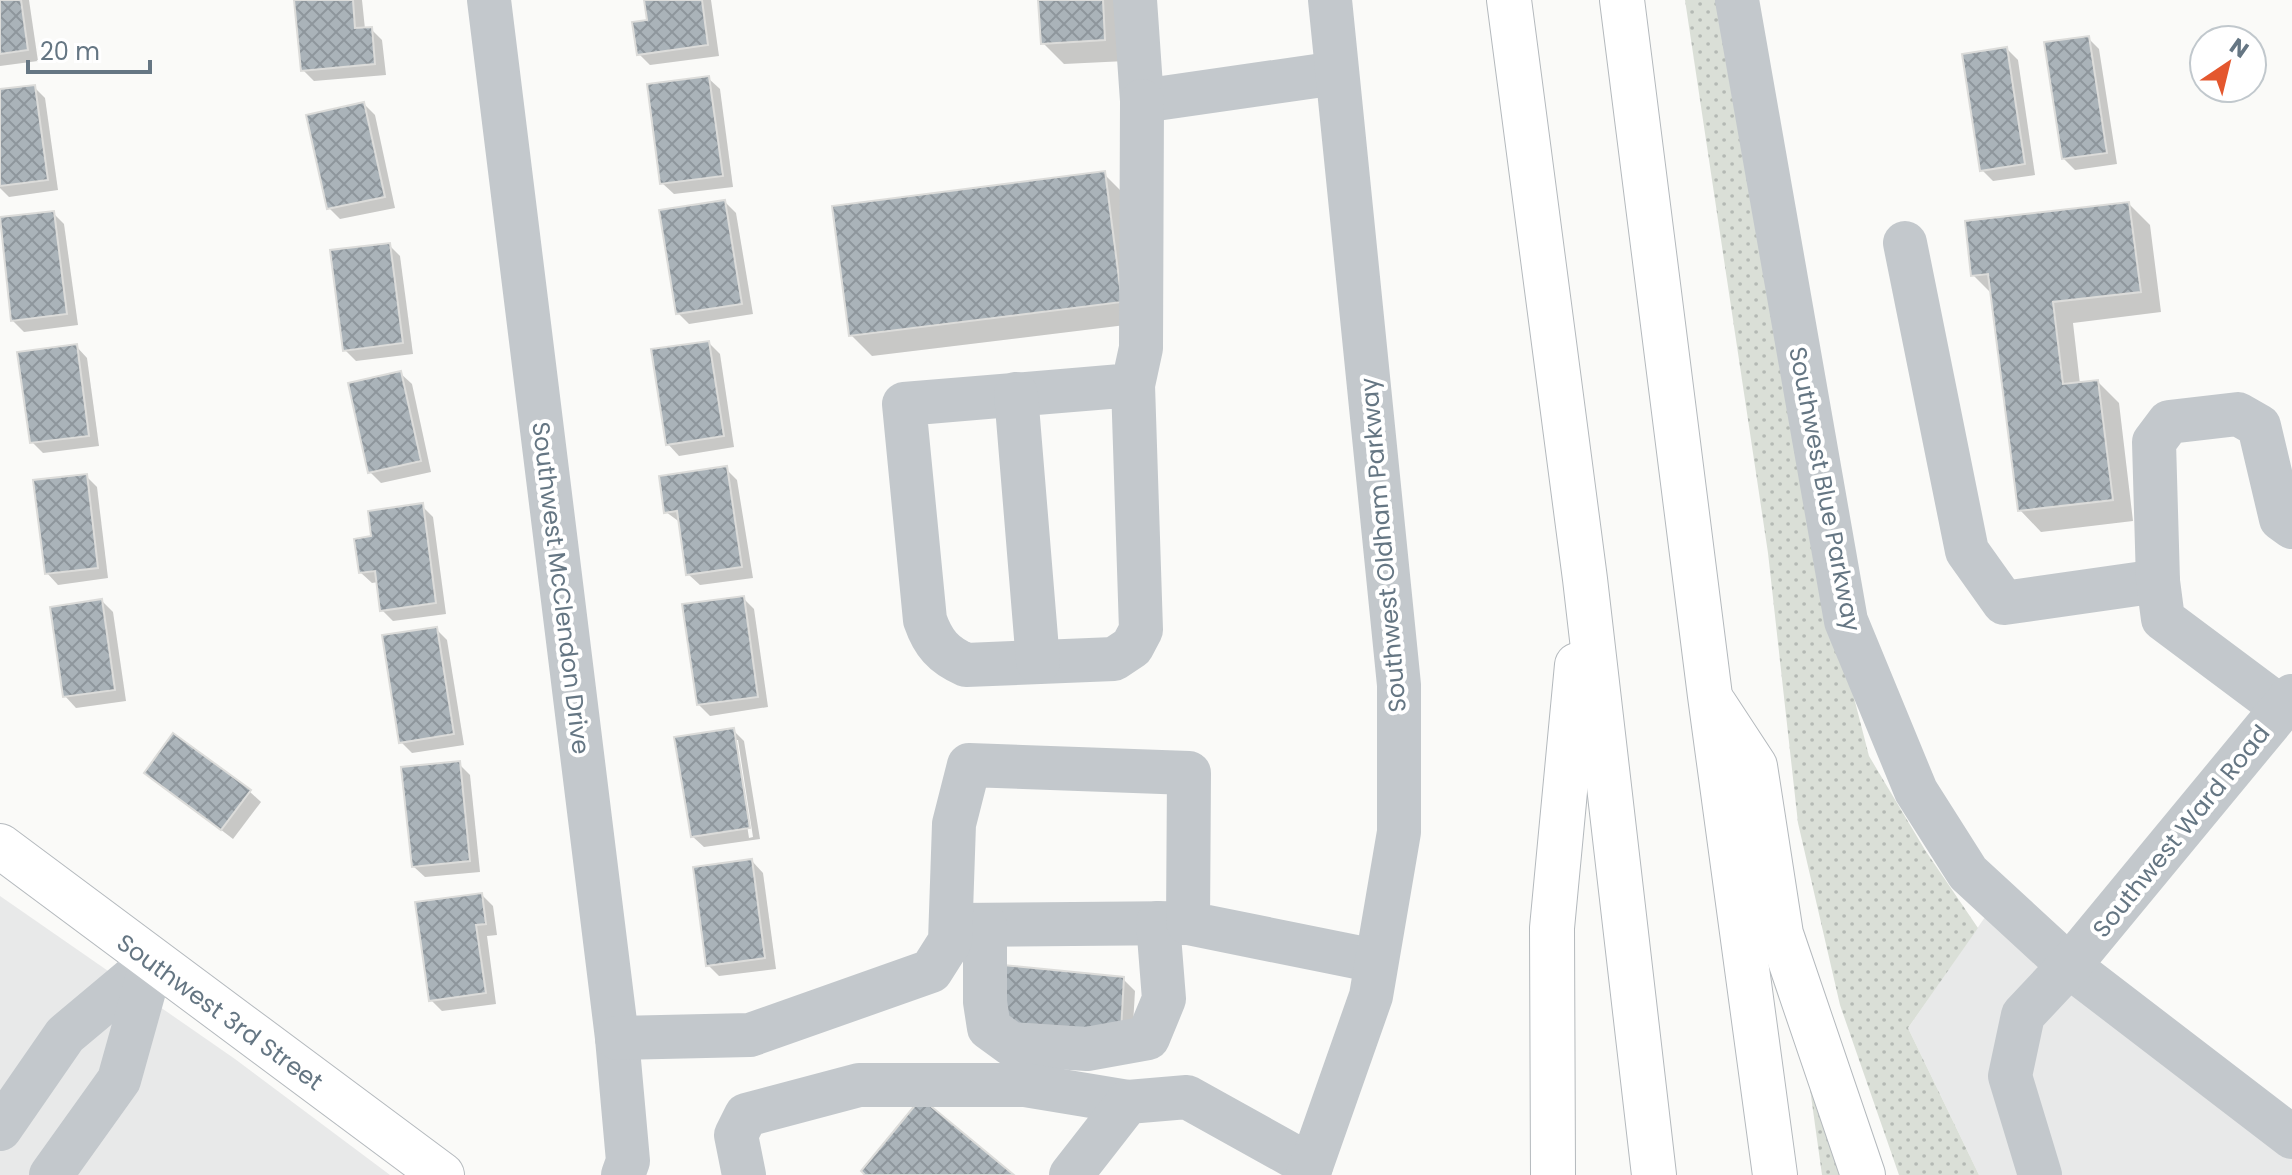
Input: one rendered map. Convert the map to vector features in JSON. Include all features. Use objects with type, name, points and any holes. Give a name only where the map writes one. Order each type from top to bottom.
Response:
[{"type":"main road","points":[[1509,0],[1585,579],[1654,1175]]},
{"type":"main road","points":[[1622,0],[1710,696],[1775,1175]]},
{"type":"main road","points":[[1553,1175],[1552,928],[1585,579]]},
{"type":"main road","points":[[1710,696],[1755,766],[1781,934],[1863,1175]]},
{"type":"main road","name":"Southwest 3rd Street","points":[[0,846],[442,1175]]},
{"type":"street","name":"Southwest McClendon Drive","points":[[489,0],[617,1038],[628,1161],[623,1175]]},
{"type":"street","points":[[1133,385],[904,404],[925,620],[930,636],[939,649],[966,665],[1114,659],[1132,647],[1141,630],[1133,385],[1141,348],[1142,101],[1135,0]]},
{"type":"street","name":"Southwest Oldham Parkway","points":[[1310,1171],[1371,996],[1399,832],[1399,685],[1330,0]]},
{"type":"street","name":"Southwest Blue Parkway","points":[[1737,0],[1846,621],[1916,791],[1968,873],[2069,966],[2292,1137]]},
{"type":"street","points":[[1142,101],[1337,73]]},
{"type":"street","points":[[1905,243],[1967,551],[2004,603],[2158,581]]},
{"type":"street","points":[[1016,394],[1038,662]]},
{"type":"street","points":[[2287,702],[2163,619],[2158,581],[2154,442],[2169,422],[2238,414],[2259,426],[2281,519],[2292,527]]},
{"type":"street","name":"Southwest Ward Road","points":[[2040,1175],[2010,1076],[2023,1015],[2069,966],[2287,702]]},
{"type":"street","points":[[969,765],[1189,773],[1164,999],[1148,1038],[1087,1049],[1011,1044],[989,1028],[968,925],[954,824],[969,765]]},
{"type":"street","points":[[617,1038],[750,1035],[931,971],[950,941],[968,925],[1173,923],[1376,961]]},
{"type":"street","points":[[0,1129],[65,1035],[152,962]]},
{"type":"street","points":[[51,1175],[119,1080],[152,962]]},
{"type":"street","points":[[744,1175],[736,1135],[746,1115],[859,1085],[1025,1085],[1128,1102],[1187,1097],[1310,1171]]},
{"type":"street","points":[[1071,1175],[1128,1102]]},
{"type":"shaded area","points":[[1685,0],[1716,0],[1805,507],[1869,756],[1925,850],[1978,928],[1908,1028],[1979,1175],[1899,1175],[1840,1005],[1798,823],[1768,553]]},
{"type":"shaded area","points":[[0,896],[235,1059],[390,1175],[0,1175]]},
{"type":"shaded area","points":[[1992,907],[2292,1140],[2292,1175],[1979,1175],[1908,1028]]},
{"type":"shaded area","points":[[1806,1060],[1851,1175],[1822,1175]]},
{"type":"building","points":[[0,0],[21,0],[28,50],[0,54]]},
{"type":"building","points":[[294,0],[353,0],[355,28],[372,27],[375,64],[301,71]]},
{"type":"building","points":[[644,0],[702,0],[708,45],[637,55],[632,22],[647,20]]},
{"type":"building","points":[[1038,0],[1103,0],[1105,40],[1041,44]]},
{"type":"building","points":[[2089,36],[2107,153],[2062,159],[2044,42]]},
{"type":"building","points":[[2007,47],[2025,164],[1980,171],[1962,54]]},
{"type":"building","points":[[709,76],[723,176],[660,184],[647,84]]},
{"type":"building","points":[[35,85],[48,180],[0,186],[0,89]]},
{"type":"building","points":[[364,102],[385,197],[327,209],[306,115]]},
{"type":"building","points":[[1105,171],[1122,302],[849,336],[832,206]]},
{"type":"building","points":[[725,200],[742,304],[676,314],[659,210]]},
{"type":"building","points":[[2129,202],[2141,292],[2053,302],[2063,384],[2098,380],[2113,500],[2018,511],[1988,274],[1971,276],[1965,221]]},
{"type":"building","points":[[54,211],[67,314],[11,321],[0,217]]},
{"type":"building","points":[[390,243],[403,343],[343,351],[330,250]]},
{"type":"building","points":[[709,341],[724,436],[666,445],[651,349]]},
{"type":"building","points":[[77,344],[89,436],[30,443],[17,352]]},
{"type":"building","points":[[401,371],[421,461],[368,473],[348,383]]},
{"type":"building","points":[[727,466],[742,567],[686,575],[677,511],[664,513],[659,476]]},
{"type":"building","points":[[87,474],[98,568],[45,574],[33,480]]},
{"type":"building","points":[[423,503],[436,603],[380,611],[375,571],[359,573],[354,539],[371,536],[368,511]]},
{"type":"building","points":[[744,596],[758,697],[697,705],[682,604]]},
{"type":"building","points":[[102,599],[115,690],[63,697],[50,607]]},
{"type":"building","points":[[437,627],[454,734],[399,743],[382,635]]},
{"type":"building","points":[[734,728],[750,828],[691,837],[674,737]]},
{"type":"building","points":[[173,733],[251,790],[221,830],[144,773]]},
{"type":"building","points":[[460,761],[470,861],[412,867],[401,767]]},
{"type":"building","points":[[752,859],[765,958],[706,966],[693,867]]},
{"type":"building","points":[[482,893],[486,924],[476,925],[486,993],[429,1001],[415,902]]},
{"type":"building","points":[[1003,965],[1124,977],[1121,1032],[1000,1023]]},
{"type":"building","points":[[921,1098],[1014,1175],[865,1175],[861,1171]]}]
